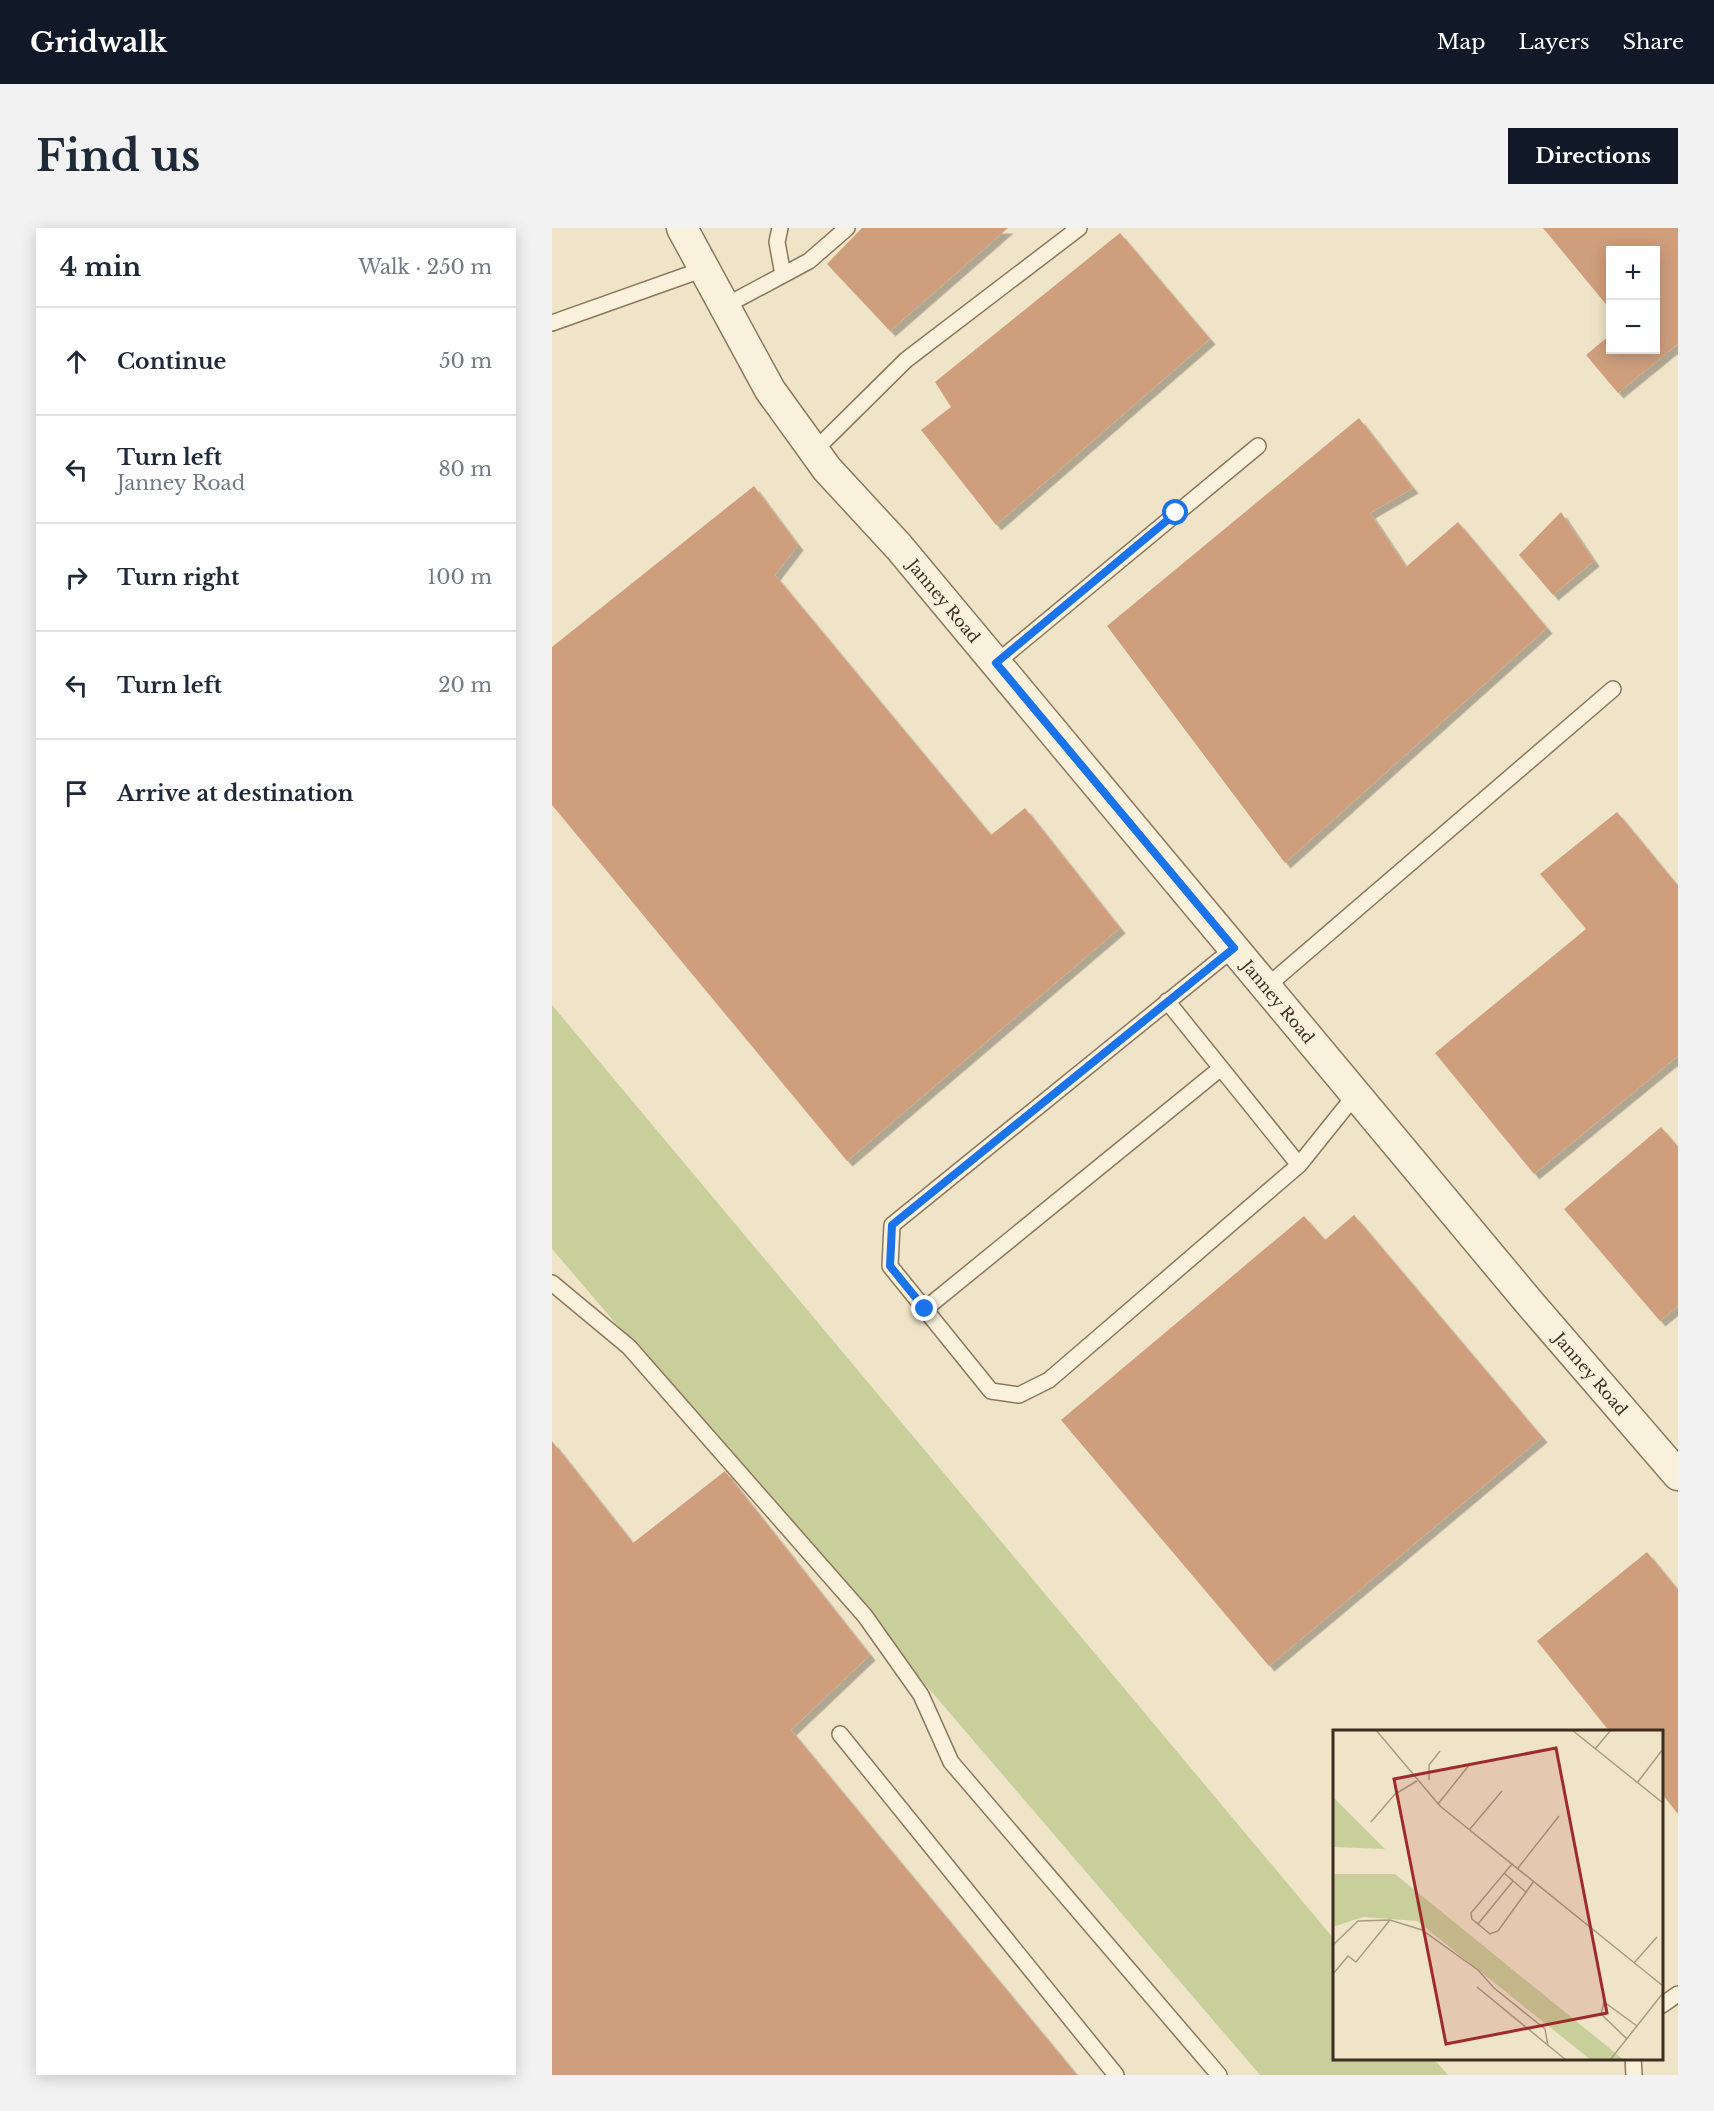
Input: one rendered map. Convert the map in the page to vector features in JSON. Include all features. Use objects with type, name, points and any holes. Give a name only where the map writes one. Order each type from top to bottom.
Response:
[{"type":"street","name":"Janney Road","points":[[682,228],[771,390],[827,469],[899,547],[1266,987],[1678,1475]]},
{"type":"lane","points":[[780,228],[777,242],[783,275]]},
{"type":"lane","points":[[725,306],[809,261],[847,228]]},
{"type":"lane","points":[[814,451],[906,360],[1079,228]]},
{"type":"lane","points":[[552,323],[704,269]]},
{"type":"lane","points":[[996,663],[1258,446]]},
{"type":"lane","points":[[1266,987],[1612,689]]},
{"type":"lane","points":[[1234,948],[892,1225],[890,1266],[991,1391],[1019,1395],[1049,1380],[1299,1165],[1356,1094]]},
{"type":"lane","points":[[1167,1001],[1299,1165]]},
{"type":"lane","points":[[925,1309],[1221,1068]]},
{"type":"lane","points":[[552,1283],[629,1347],[865,1616],[921,1695],[951,1762],[1219,2075]]},
{"type":"lane","points":[[840,1734],[1116,2075]]},
{"type":"lane","points":[[1663,2004],[1678,1994]]},
{"type":"lane","points":[[1633,2060],[1634,2075]]},
{"type":"green space","points":[[552,1005],[1333,1938],[1333,2060],[1435,2060],[1448,2075],[1260,2075],[552,1249]]},
{"type":"building","points":[[862,228],[1008,228],[890,331],[827,264]]},
{"type":"building","points":[[1543,228],[1678,228],[1678,344],[1618,393],[1586,355],[1606,338],[1606,354],[1660,354],[1660,246],[1606,246],[1606,304]]},
{"type":"building","points":[[1120,233],[1210,339],[996,525],[921,430],[951,407],[935,382]]},
{"type":"building","points":[[1359,418],[1413,488],[1370,513],[1406,567],[1458,522],[1547,628],[1285,863],[1107,626]]},
{"type":"building","points":[[754,486],[798,545],[775,575],[991,835],[1025,808],[1120,928],[847,1161],[552,805],[552,647]]},
{"type":"building","points":[[1561,512],[1594,561],[1553,595],[1519,555]]},
{"type":"building","points":[[1617,812],[1678,886],[1678,1056],[1534,1174],[1435,1053],[1586,929],[1540,874]]},
{"type":"building","points":[[1661,1127],[1678,1147],[1678,1306],[1660,1321],[1564,1209]]},
{"type":"building","points":[[1354,1215],[1542,1437],[1269,1666],[1061,1420],[1304,1216],[1325,1240]]},
{"type":"building","points":[[552,1441],[633,1543],[725,1471],[870,1655],[791,1730],[1077,2075],[552,2075]]},
{"type":"building","points":[[1647,1552],[1678,1590],[1678,1814],[1663,1795],[1663,1730],[1608,1730],[1537,1641]]},
{"type":"route","points":[[925,1309],[890,1266],[892,1225],[1234,948],[996,663],[1176,513]]}]
